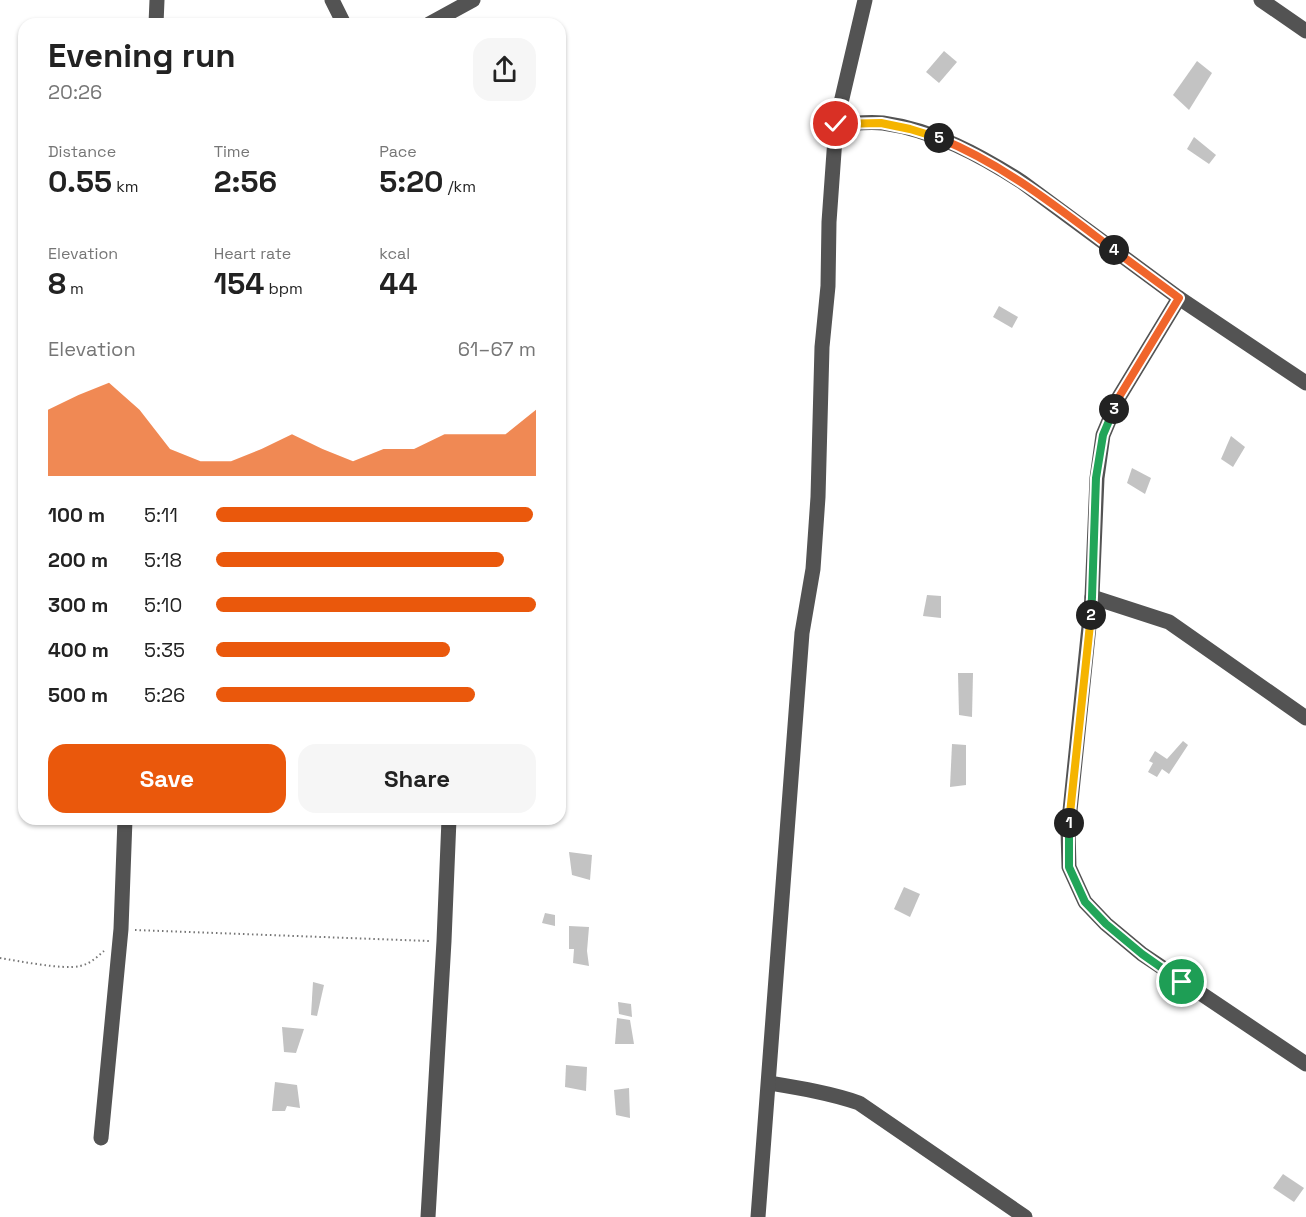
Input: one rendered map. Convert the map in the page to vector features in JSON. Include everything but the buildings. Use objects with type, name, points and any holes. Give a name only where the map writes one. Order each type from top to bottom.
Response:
[{"type":"street","points":[[156,18],[157,0]]},
{"type":"street","points":[[332,0],[341,18]]},
{"type":"street","points":[[440,18],[473,0]]},
{"type":"street","points":[[758,1217],[802,633],[814,559],[822,347],[828,286],[829,222],[836,124],[865,0]]},
{"type":"street","points":[[1262,0],[1306,31]]},
{"type":"street","points":[[836,124],[881,123],[910,129],[966,149],[997,166],[1179,298],[1306,383]]},
{"type":"street","points":[[1179,298],[1119,397],[1103,435],[1096,478],[1092,597],[1068,830],[1069,867],[1085,902],[1106,924],[1142,954],[1306,1064]]},
{"type":"street","points":[[1092,597],[1169,622],[1306,718]]},
{"type":"street","points":[[101,1138],[121,929],[125,825]]},
{"type":"street","points":[[428,1217],[449,825]]},
{"type":"street","points":[[769,1083],[834,1095],[859,1103],[1025,1217]]},
{"type":"path","points":[[0,958],[64,967],[80,966],[94,960],[104,952],[121,929],[444,941]]},
{"type":"route","points":[[836,124],[881,123],[937,137],[966,149],[1022,182],[1179,298],[1119,397],[1103,435],[1096,478],[1092,597],[1068,830],[1069,867],[1085,902],[1106,924],[1142,954],[1182,982]]}]
